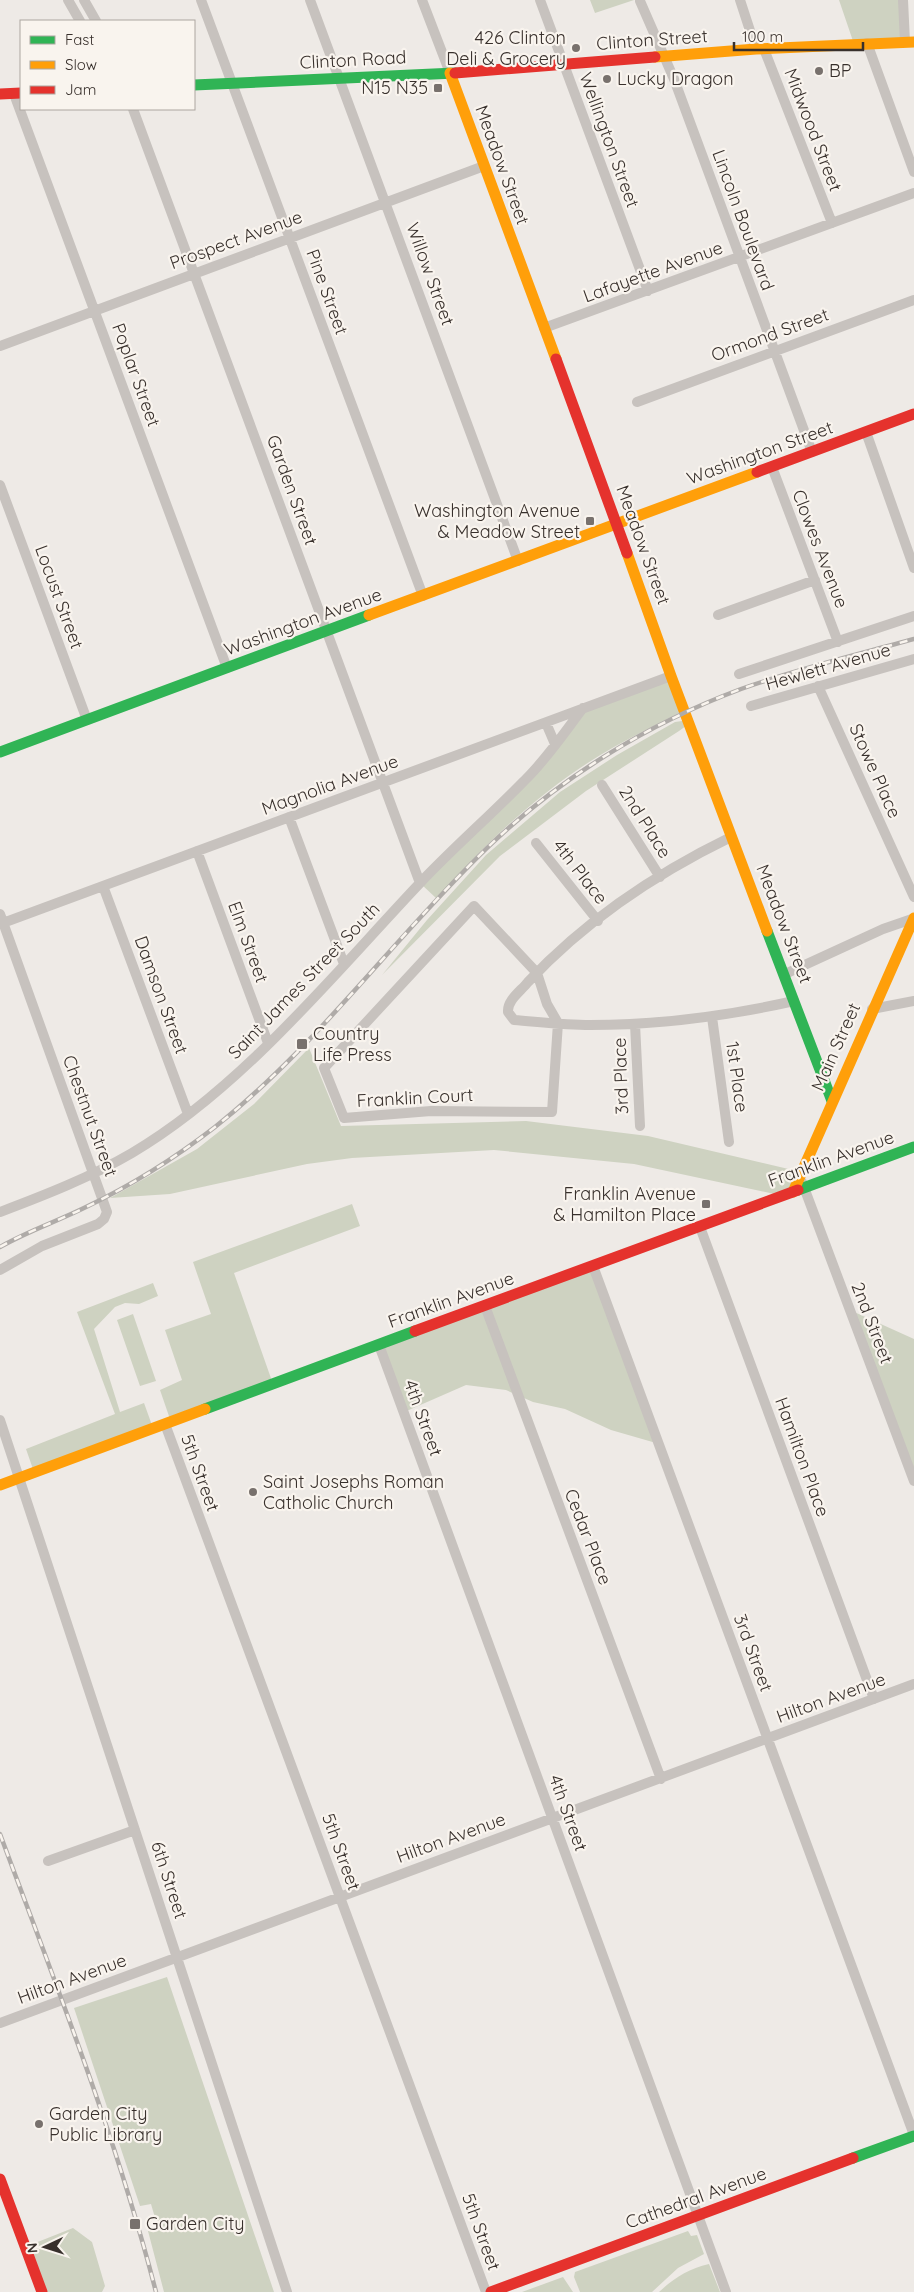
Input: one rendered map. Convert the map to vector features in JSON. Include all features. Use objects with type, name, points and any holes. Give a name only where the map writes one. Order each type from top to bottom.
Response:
[{"type":"main road","name":"Clinton Street","points":[[513,69],[760,49],[910,42]]},
{"type":"main road","name":"Clinton Road","points":[[195,85],[513,69]]},
{"type":"main road","name":"Meadow Street","points":[[450,73],[617,524],[671,676],[832,1101]]},
{"type":"main road","points":[[0,94],[18,94]]},
{"type":"main road","name":"Washington Street","points":[[617,524],[914,414]]},
{"type":"main road","name":"Washington Avenue","points":[[0,752],[617,524]]},
{"type":"main road","name":"Main Street","points":[[798,1190],[800,1176],[913,918]]},
{"type":"main road","name":"Franklin Avenue","points":[[0,1485],[914,1147]]},
{"type":"main road","name":"Cathedral Avenue","points":[[491,2292],[914,2136]]},
{"type":"main road","points":[[0,2179],[42,2292]]},
{"type":"street","points":[[68,0],[79,20]]},
{"type":"street","points":[[84,0],[95,20]]},
{"type":"street","name":"Pine Street","points":[[201,0],[423,596]]},
{"type":"street","name":"Willow Street","points":[[310,0],[518,560]]},
{"type":"street","name":"Meadow Street","points":[[422,0],[450,73]]},
{"type":"street","name":"Wellington Street","points":[[540,0],[648,291]]},
{"type":"street","name":"Midwood Street","points":[[740,0],[832,223]]},
{"type":"street","points":[[903,0],[910,42]]},
{"type":"street","name":"Lincoln Boulevard","points":[[640,1],[674,79],[812,452]]},
{"type":"street","points":[[867,43],[914,172]]},
{"type":"street","name":"Poplar Street","points":[[24,110],[227,668]]},
{"type":"street","name":"Garden Street","points":[[133,110],[420,883]]},
{"type":"street","name":"Prospect Avenue","points":[[0,346],[484,166]]},
{"type":"street","name":"Lafayette Avenue","points":[[544,328],[914,193]]},
{"type":"street","name":"Ormond Street","points":[[638,402],[914,300]]},
{"type":"street","points":[[866,432],[914,568]]},
{"type":"street","name":"Clowes Avenue","points":[[772,467],[838,642]]},
{"type":"street","name":"Locust Street","points":[[0,485],[87,720]]},
{"type":"street","points":[[718,615],[815,580]]},
{"type":"street","points":[[740,674],[914,616]]},
{"type":"street","name":"Hewlett Avenue","points":[[752,706],[914,659]]},
{"type":"street","name":"Magnolia Avenue","points":[[1,920],[103,886],[671,676]]},
{"type":"street","name":"Stowe Place","points":[[818,686],[914,897]]},
{"type":"street","name":"Saint James Street South","points":[[0,1211],[94,1174],[138,1149],[188,1114],[229,1081],[268,1044],[464,837],[525,781],[583,708]]},
{"type":"street","points":[[546,723],[555,744]]},
{"type":"street","name":"2nd Place","points":[[602,785],[660,877]]},
{"type":"street","points":[[289,817],[344,964]]},
{"type":"street","points":[[731,836],[700,852],[660,877],[598,921],[537,973],[510,1002],[508,1007],[510,1016],[514,1020],[589,1025],[635,1024],[712,1017],[794,1001]]},
{"type":"street","name":"4th Place","points":[[536,843],[598,921]]},
{"type":"street","name":"Elm Street","points":[[197,851],[268,1044]]},
{"type":"street","name":"Damson Street","points":[[103,886],[188,1114]]},
{"type":"street","name":"Franklin Court","points":[[537,973],[474,906],[324,1068],[344,1118],[431,1111],[552,1112],[558,1023]]},
{"type":"street","points":[[785,974],[883,929],[913,918]]},
{"type":"street","name":"Chestnut Street","points":[[0,1270],[42,1246],[101,1222],[106,1215],[106,1208],[94,1174],[1,920]]},
{"type":"street","points":[[537,973],[547,1004],[558,1023]]},
{"type":"street","points":[[872,1009],[914,1001]]},
{"type":"street","name":"1st Place","points":[[712,1017],[730,1142]]},
{"type":"street","name":"3rd Place","points":[[635,1024],[640,1126]]},
{"type":"street","name":"2nd Street","points":[[798,1190],[914,1481]]},
{"type":"street","name":"Hamilton Place","points":[[700,1227],[874,1699]]},
{"type":"street","name":"3rd Street","points":[[593,1266],[914,2136]]},
{"type":"street","name":"Cedar Place","points":[[486,1306],[661,1778]]},
{"type":"street","name":"4th Street","points":[[379,1345],[726,2292]]},
{"type":"street","points":[[0,1420],[19,1478]]},
{"type":"street","name":"5th Street","points":[[165,1424],[486,2292]]},
{"type":"street","name":"6th Street","points":[[19,1478],[287,2292]]},
{"type":"street","name":"Hilton Avenue","points":[[0,2023],[914,1684]]},
{"type":"street","points":[[48,1861],[135,1830]]},
{"type":"green space","points":[[590,0],[634,0],[595,13]]},
{"type":"green space","points":[[839,0],[903,0],[905,42],[854,44]]},
{"type":"green space","points":[[672,676],[685,710],[614,747],[565,778],[497,836],[437,899],[420,883],[525,781],[577,715]]},
{"type":"green space","points":[[689,720],[690,723],[679,731],[586,791],[500,856],[382,975],[427,920],[486,855],[560,792],[617,755],[675,722]]},
{"type":"green space","points":[[309,1048],[341,1126],[526,1121],[648,1136],[797,1171],[804,1185],[779,1195],[634,1164],[494,1150],[352,1158],[307,1164],[170,1194],[110,1198],[197,1149],[254,1104]]},
{"type":"green space","points":[[352,1204],[360,1226],[234,1273],[273,1384],[171,1422],[160,1390],[182,1380],[165,1330],[211,1314],[193,1262]]},
{"type":"green space","points":[[591,1265],[656,1443],[611,1430],[565,1409],[533,1402],[506,1390],[466,1385],[402,1413],[376,1345]]},
{"type":"green space","points":[[153,1283],[158,1296],[139,1304],[125,1303],[115,1307],[94,1329],[120,1412],[144,1403],[153,1428],[34,1472],[26,1449],[115,1414],[77,1312]]},
{"type":"green space","points":[[852,1311],[914,1339],[914,1480]]},
{"type":"green space","points":[[133,1314],[156,1381],[140,1386],[117,1320]]},
{"type":"green space","points":[[167,1977],[274,2292],[164,2292],[148,2231],[158,2228],[151,2204],[140,2206],[74,2008]]},
{"type":"green space","points":[[73,2228],[92,2242],[105,2286],[102,2292],[41,2292],[25,2247]]},
{"type":"green space","points":[[688,2231],[691,2236],[697,2235],[704,2254],[678,2268],[652,2292],[580,2292],[574,2277],[575,2272]]},
{"type":"green space","points":[[709,2264],[720,2292],[659,2292],[670,2282],[682,2275]]},
{"type":"green space","points":[[563,2277],[573,2292],[522,2292]]},
{"type":"railway","points":[[0,1247],[120,1190],[169,1160],[215,1127],[287,1062],[452,883],[486,849],[543,799],[605,756],[672,719],[741,689],[827,662],[914,639]]},
{"type":"railway","points":[[0,1834],[104,2118],[123,2176],[156,2292]]},
{"type":"traffic: fast","points":[[195,85],[455,73]]},
{"type":"traffic: fast","points":[[0,752],[369,615]]},
{"type":"traffic: fast","points":[[767,931],[832,1101]]},
{"type":"traffic: fast","points":[[798,1190],[914,1147]]},
{"type":"traffic: fast","points":[[205,1409],[415,1331]]},
{"type":"traffic: fast","points":[[853,2158],[914,2136]]},
{"type":"traffic: slow","points":[[655,57],[756,49],[914,42]]},
{"type":"traffic: slow","points":[[450,73],[556,359]]},
{"type":"traffic: slow","points":[[369,615],[757,472]]},
{"type":"traffic: slow","points":[[627,553],[767,931]]},
{"type":"traffic: slow","points":[[793,1192],[914,918]]},
{"type":"traffic: slow","points":[[0,1485],[205,1409]]},
{"type":"traffic: jam","points":[[455,73],[655,57]]},
{"type":"traffic: jam","points":[[0,94],[20,93]]},
{"type":"traffic: jam","points":[[556,359],[627,553]]},
{"type":"traffic: jam","points":[[757,472],[914,414]]},
{"type":"traffic: jam","points":[[415,1331],[798,1190]]},
{"type":"traffic: jam","points":[[491,2292],[853,2158]]},
{"type":"traffic: jam","points":[[0,2179],[42,2292]]},
{"type":"place","name":"426 Clinton Deli & Grocery","points":[[576,48]]},
{"type":"place","name":"BP","points":[[819,71]]},
{"type":"place","name":"Lucky Dragon","points":[[607,79]]},
{"type":"place","name":"N15 N35","points":[[438,88]]},
{"type":"place","name":"Washington Avenue & Meadow Street","points":[[590,521]]},
{"type":"place","name":"Country Life Press","points":[[302,1044]]},
{"type":"place","name":"Franklin Avenue & Hamilton Place","points":[[706,1204]]},
{"type":"place","name":"Saint Josephs Roman Catholic Church","points":[[253,1492]]},
{"type":"place","name":"Garden City Public Library","points":[[39,2124]]},
{"type":"place","name":"Garden City","points":[[135,2224]]}]
